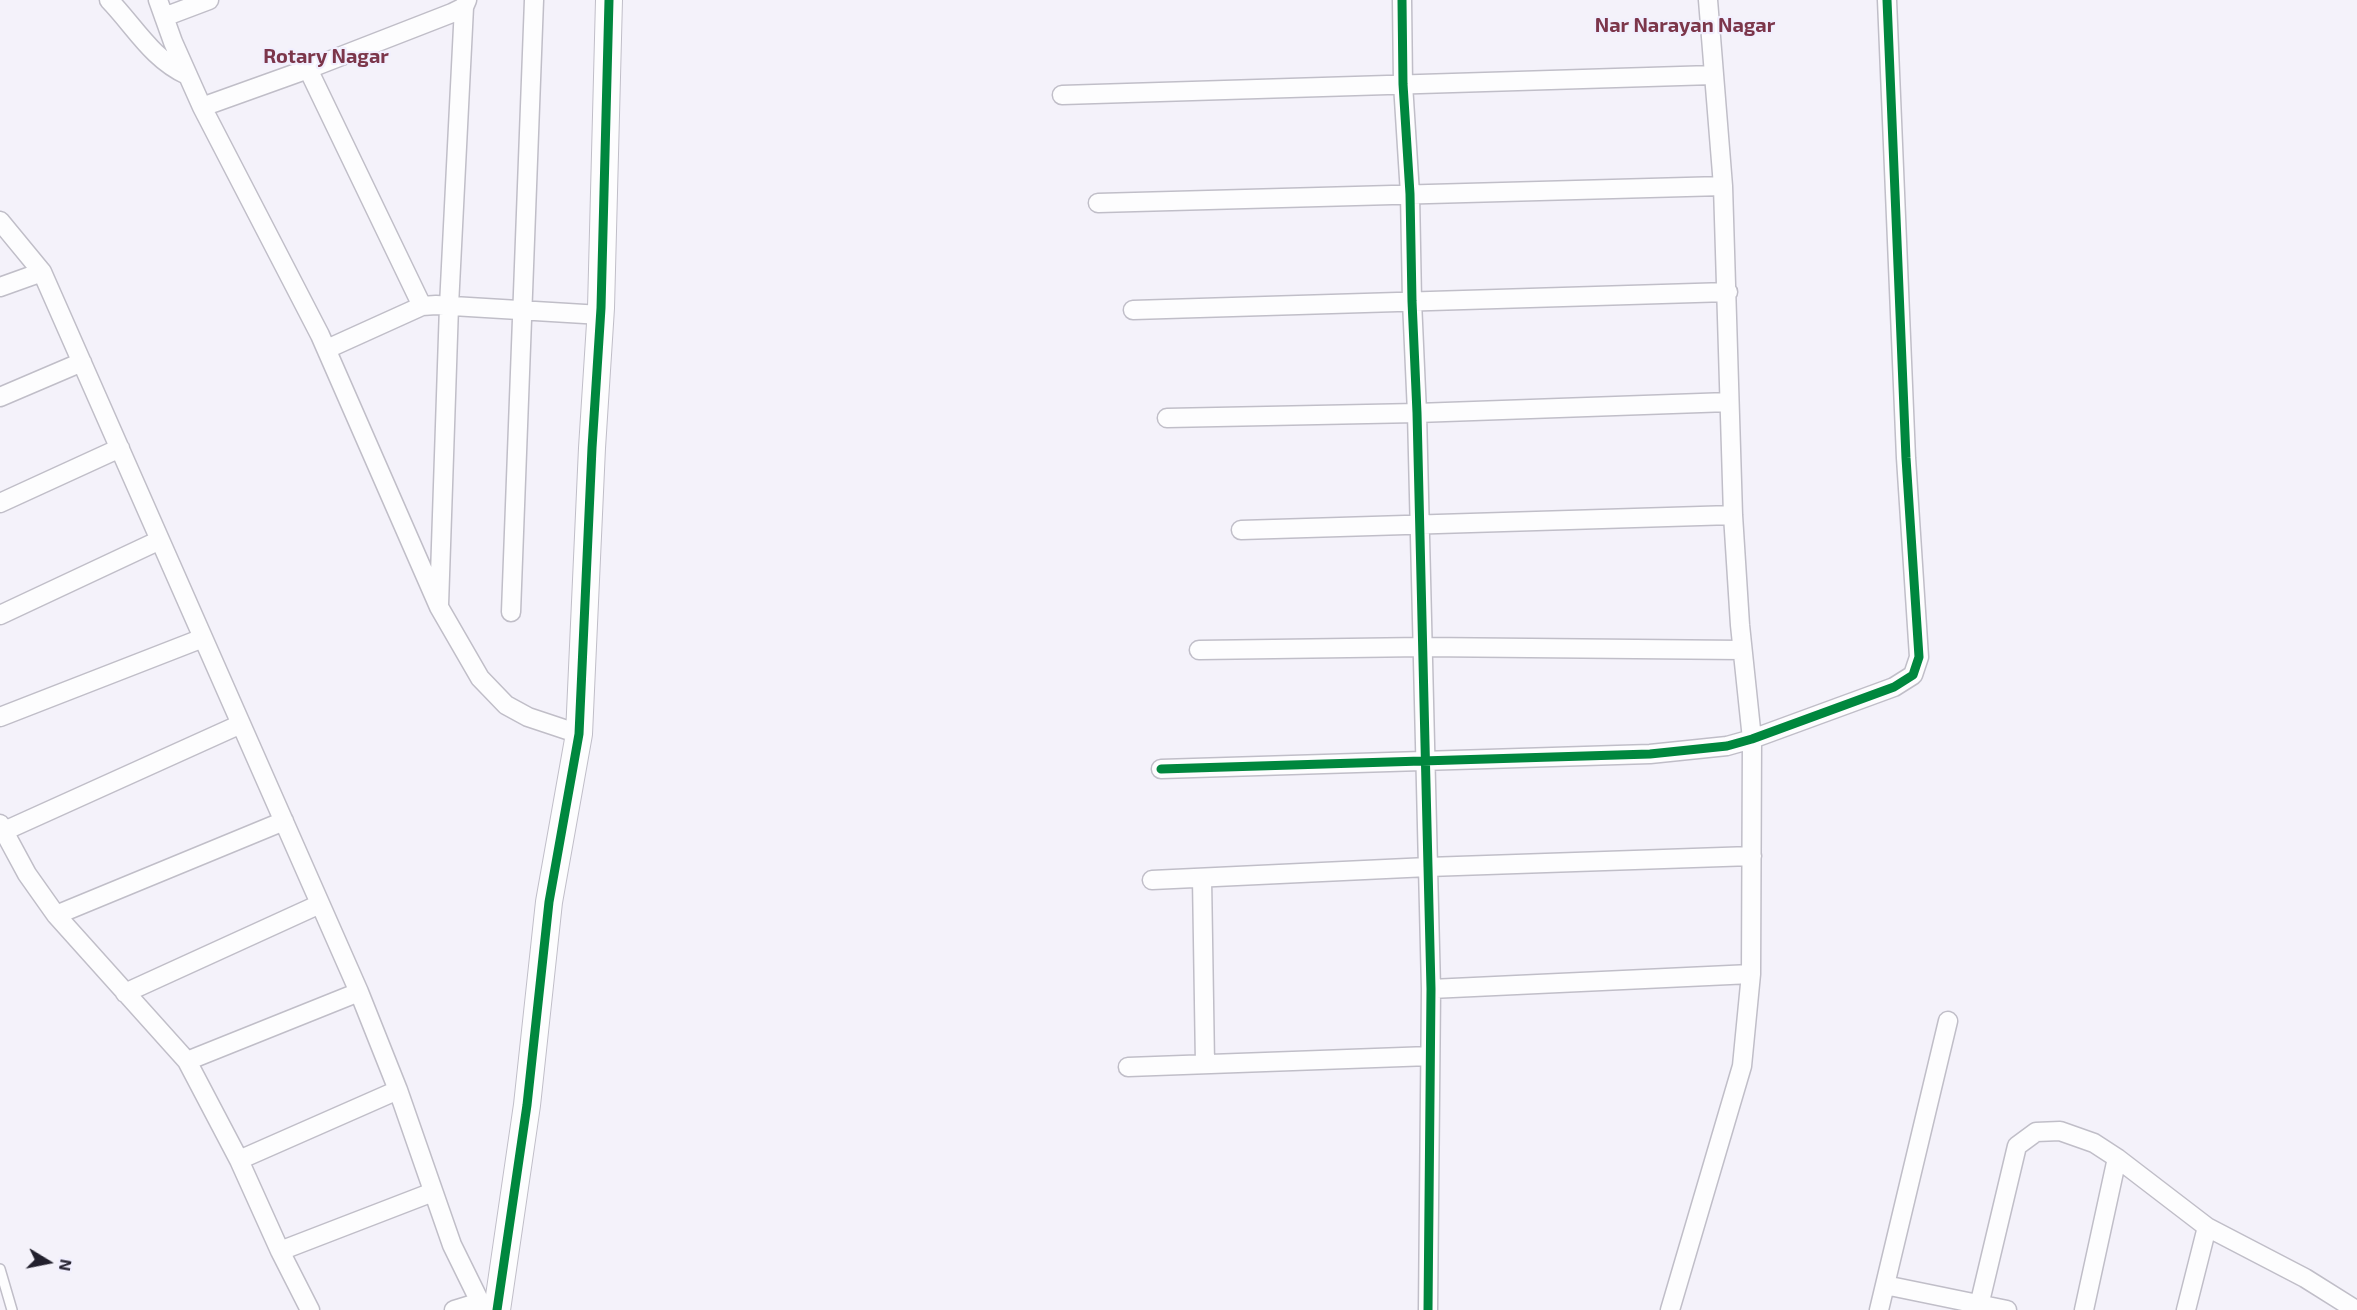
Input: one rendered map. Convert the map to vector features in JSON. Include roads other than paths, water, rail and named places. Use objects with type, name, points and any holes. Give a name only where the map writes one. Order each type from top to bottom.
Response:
[{"type":"street","points":[[109,0],[159,58],[170,68],[187,75]]},
{"type":"street","points":[[210,0],[161,9],[202,106],[327,350],[438,607],[480,678],[506,705],[528,717],[579,735]]},
{"type":"street","points":[[511,612],[534,0]]},
{"type":"street","points":[[492,1306],[527,1105],[549,902],[579,735],[592,448],[601,315],[609,0]]},
{"type":"street","points":[[1402,0],[1403,84],[1410,194],[1417,413],[1431,989],[1428,1310]]},
{"type":"street","points":[[1670,1310],[1742,1066],[1751,974],[1752,739],[1742,650],[1733,515],[1723,186],[1708,0]]},
{"type":"street","points":[[1161,769],[1650,754],[1726,746],[1752,739],[1894,687],[1913,675],[1919,657],[1906,458],[1887,0]]},
{"type":"street","points":[[202,106],[308,69],[465,3],[449,306],[438,607]]},
{"type":"street","points":[[308,69],[422,306]]},
{"type":"street","points":[[1062,95],[1713,75]]},
{"type":"street","points":[[1098,203],[1723,186]]},
{"type":"street","points":[[0,221],[42,272],[359,992],[398,1090],[452,1245],[492,1306]]},
{"type":"street","points":[[0,287],[42,272]]},
{"type":"street","points":[[1133,310],[1728,292]]},
{"type":"street","points":[[327,350],[422,306],[601,315]]},
{"type":"street","points":[[0,397],[82,362]]},
{"type":"street","points":[[1167,418],[1417,413],[1729,402]]},
{"type":"street","points":[[0,503],[120,448]]},
{"type":"street","points":[[1241,530],[1733,515]]},
{"type":"street","points":[[0,615],[160,540]]},
{"type":"street","points":[[0,717],[203,638]]},
{"type":"street","points":[[1199,650],[1423,646],[1742,650]]},
{"type":"street","points":[[241,724],[1,828],[27,874],[56,915],[187,1061],[239,1160],[280,1251],[310,1310]]},
{"type":"street","points":[[56,915],[284,821]]},
{"type":"street","points":[[1152,880],[1428,867],[1752,856]]},
{"type":"street","points":[[1202,878],[1204,1064]]},
{"type":"street","points":[[125,993],[320,904]]},
{"type":"street","points":[[1431,989],[1751,974]]},
{"type":"street","points":[[187,1061],[359,992]]},
{"type":"street","points":[[1879,1310],[1948,1021]]},
{"type":"street","points":[[1128,1067],[1430,1056]]},
{"type":"street","points":[[239,1160],[398,1090]]},
{"type":"street","points":[[1979,1307],[2017,1146],[2036,1132],[2060,1131],[2094,1143],[2207,1227],[2305,1278],[2356,1310]]},
{"type":"street","points":[[2084,1310],[2117,1158]]},
{"type":"street","points":[[280,1251],[433,1192]]},
{"type":"street","points":[[2186,1310],[2207,1227]]},
{"type":"street","points":[[1886,1286],[1979,1307],[2007,1310]]},
{"type":"street","points":[[454,1310],[492,1306]]},
{"type":"lane","points":[[0,1269],[12,1310]]},
{"type":"district","name":"Nar Narayan Nagar","points":[[1685,25]]},
{"type":"district","name":"Rotary Nagar","points":[[326,56]]}]
